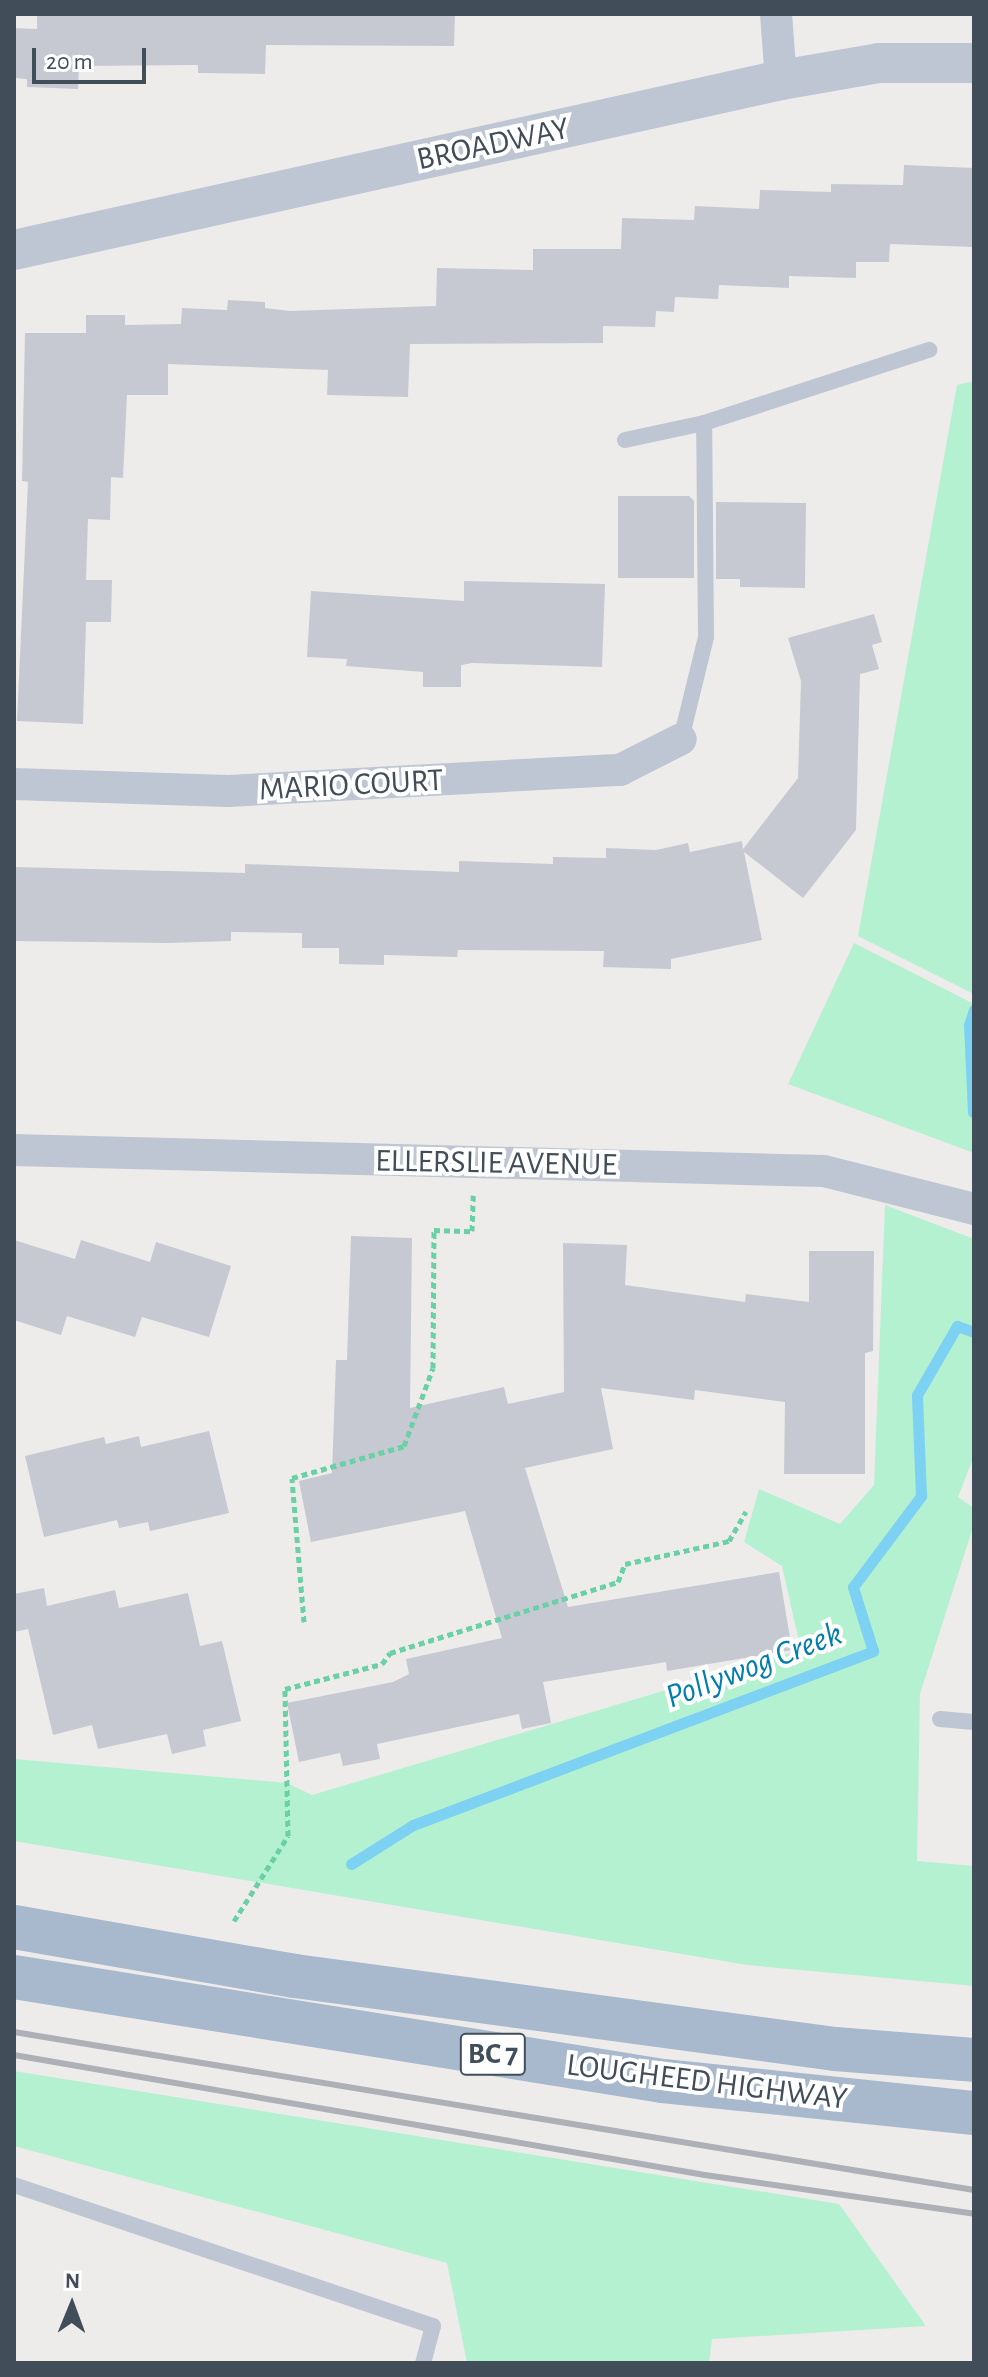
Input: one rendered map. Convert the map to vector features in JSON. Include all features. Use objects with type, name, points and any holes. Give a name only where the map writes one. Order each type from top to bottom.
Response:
[{"type":"main road","name":"LOUGHEED HIGHWAY","points":[[14,1927],[326,1981],[835,2049],[974,2060]]},
{"type":"main road","name":"LOUGHEED HIGHWAY","points":[[14,1977],[663,2081],[974,2113]]},
{"type":"street","points":[[776,14],[781,80]]},
{"type":"street","name":"BROADWAY","points":[[14,250],[781,80],[879,63],[974,63]]},
{"type":"street","name":"MARIO COURT","points":[[14,784],[228,791],[620,770],[681,739]]},
{"type":"street","name":"ELLERSLIE AVENUE","points":[[14,1150],[824,1171],[974,1209]]},
{"type":"lane","points":[[625,440],[704,423],[929,350]]},
{"type":"lane","points":[[681,739],[706,637],[704,423]]},
{"type":"lane","points":[[940,1719],[974,1722]]},
{"type":"lane","points":[[14,2185],[433,2326],[423,2363]]},
{"type":"path","points":[[304,1622],[292,1478],[404,1446],[433,1368],[434,1230],[472,1231],[473,1189]]},
{"type":"path","points":[[234,1921],[288,1836],[285,1689],[382,1664],[390,1653],[618,1582],[625,1564],[729,1541],[746,1511]]},
{"type":"green space","points":[[974,381],[974,994],[858,936],[957,385]]},
{"type":"green space","points":[[854,943],[974,1004],[974,1153],[788,1084]]},
{"type":"green space","points":[[885,1205],[974,1239],[974,1456],[958,1497],[974,1508],[974,1524],[920,1694],[917,1861],[974,1866],[974,1986],[747,1965],[14,1841],[14,1759],[287,1783],[312,1795],[801,1650],[782,1566],[744,1542],[759,1489],[840,1524],[874,1485]]},
{"type":"green space","points":[[14,2071],[839,2204],[926,2326],[712,2339],[709,2363],[467,2363],[447,2263],[14,2146]]},
{"type":"building","points":[[37,14],[455,14],[454,46],[266,45],[265,74],[198,73],[198,65],[79,66],[78,89],[27,87],[27,79],[14,78],[14,28],[37,29]]},
{"type":"building","points":[[904,165],[974,168],[974,247],[890,244],[889,262],[856,262],[856,278],[789,276],[789,288],[719,285],[718,299],[675,297],[674,312],[656,311],[655,327],[603,326],[603,343],[410,344],[408,397],[327,395],[328,370],[168,364],[168,395],[127,395],[123,478],[111,477],[110,520],[88,519],[86,580],[112,580],[111,622],[86,622],[83,724],[17,721],[28,482],[22,481],[25,333],[86,333],[86,315],[125,315],[125,325],[181,324],[182,308],[227,310],[228,300],[265,302],[265,308],[290,311],[436,306],[437,268],[533,270],[533,249],[621,249],[622,218],[694,220],[695,206],[759,209],[760,190],[831,192],[831,184],[903,185]]},
{"type":"building","points":[[618,496],[689,496],[694,501],[694,578],[618,578]]},
{"type":"building","points":[[716,502],[806,503],[805,588],[740,587],[740,579],[716,579]]},
{"type":"building","points":[[464,581],[605,584],[602,667],[472,663],[461,665],[461,687],[423,687],[423,672],[346,666],[347,659],[307,657],[311,591],[464,601]]},
{"type":"building","points":[[874,614],[882,642],[872,645],[879,669],[860,674],[856,830],[803,898],[744,852],[762,940],[671,959],[671,969],[603,967],[604,951],[458,950],[457,957],[384,955],[384,965],[339,964],[339,948],[302,948],[302,933],[231,932],[231,941],[167,943],[14,941],[14,867],[245,873],[245,864],[459,872],[459,861],[553,864],[553,857],[606,858],[606,848],[656,850],[688,843],[690,852],[742,841],[743,849],[798,778],[801,681],[788,638]]},
{"type":"building","points":[[351,1236],[412,1238],[410,1408],[504,1387],[508,1404],[564,1392],[563,1243],[627,1245],[625,1285],[745,1302],[746,1294],[809,1302],[809,1251],[874,1251],[873,1351],[865,1353],[865,1474],[784,1474],[785,1402],[695,1390],[694,1400],[601,1388],[613,1449],[525,1468],[568,1607],[779,1572],[792,1650],[667,1671],[666,1662],[543,1682],[551,1723],[522,1729],[519,1714],[377,1744],[380,1759],[343,1766],[340,1753],[299,1762],[287,1703],[393,1682],[409,1674],[406,1659],[502,1638],[465,1511],[311,1542],[299,1481],[332,1473],[336,1360],[347,1360]]},
{"type":"building","points":[[14,1240],[75,1259],[81,1240],[150,1262],[156,1242],[231,1266],[209,1337],[142,1317],[135,1337],[67,1316],[61,1335],[14,1320]]},
{"type":"building","points":[[209,1431],[229,1513],[150,1531],[148,1522],[119,1528],[117,1520],[44,1537],[25,1456],[104,1437],[106,1444],[139,1436],[141,1447]]},
{"type":"building","points":[[44,1588],[47,1606],[115,1590],[119,1608],[188,1593],[200,1646],[222,1641],[241,1721],[203,1730],[206,1746],[172,1754],[167,1734],[98,1749],[92,1725],[53,1735],[28,1629],[14,1632],[14,1594]]},
{"type":"waterway","points":[[973,1112],[969,1025],[974,1010]]},
{"type":"waterway","name":"Pollywog Creek","points":[[351,1864],[413,1825],[873,1651],[853,1587],[921,1496],[917,1395],[957,1326],[974,1332]]},
{"type":"railway","points":[[14,2032],[974,2190]]},
{"type":"railway","points":[[14,2055],[705,2175],[974,2214]]}]
